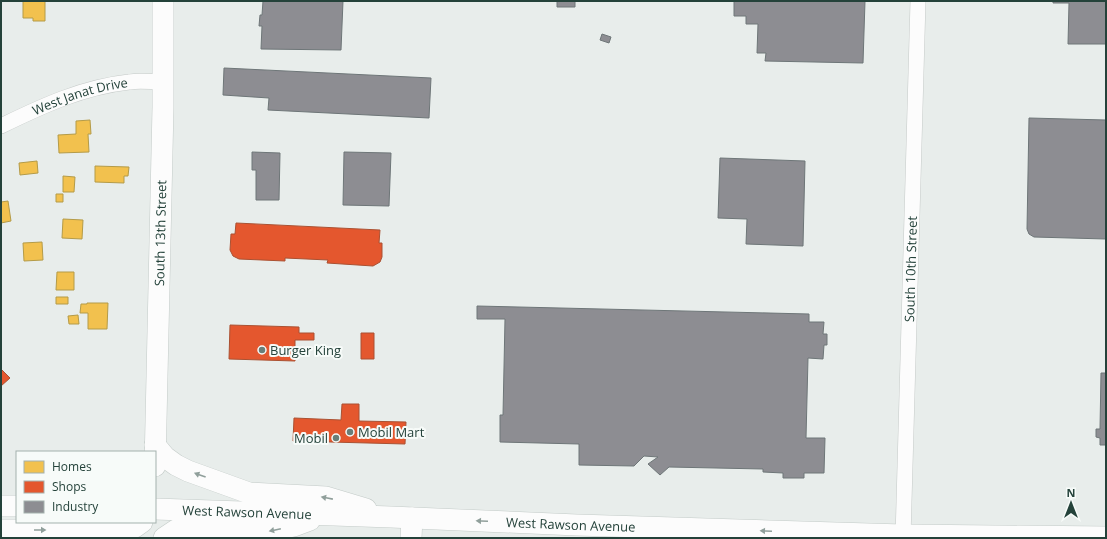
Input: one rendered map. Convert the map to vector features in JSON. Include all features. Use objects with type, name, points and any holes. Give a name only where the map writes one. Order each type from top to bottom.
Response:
[{"type":"main road","name":"South 13th Street","points":[[156,451],[163,82],[163,1]]},
{"type":"main road","points":[[156,445],[165,457],[176,465],[188,471],[249,493],[326,497],[391,517]]},
{"type":"main road","points":[[1,506],[16,506]]},
{"type":"main road","name":"West Rawson Avenue","points":[[156,509],[391,517],[412,528],[577,532],[1106,537]]},
{"type":"main road","points":[[164,538],[176,530],[191,529],[262,532],[294,526],[325,514]]},
{"type":"main road","points":[[1,530],[123,530],[134,527],[140,523]]},
{"type":"main road","points":[[153,538],[154,523]]},
{"type":"street","name":"South 10th Street","points":[[903,536],[918,1]]},
{"type":"street","name":"West Janat Drive","points":[[1,126],[36,108],[82,91],[130,82],[163,82]]},
{"type":"building: Homes","points":[[23,1],[45,1],[45,21],[33,21],[33,18],[23,18]]},
{"type":"building: Homes","points":[[90,120],[91,134],[88,134],[89,152],[59,153],[58,135],[76,134],[76,121]]},
{"type":"building: Homes","points":[[37,161],[38,173],[20,175],[19,163]]},
{"type":"building: Homes","points":[[95,166],[129,167],[128,176],[124,176],[124,183],[95,182]]},
{"type":"building: Homes","points":[[63,176],[75,177],[74,192],[63,192]]},
{"type":"building: Homes","points":[[56,194],[63,194],[63,202],[56,202]]},
{"type":"building: Homes","points":[[8,201],[11,221],[1,223],[1,202]]},
{"type":"building: Homes","points":[[63,219],[83,220],[82,239],[62,238]]},
{"type":"building: Homes","points":[[42,242],[43,260],[24,261],[23,243]]},
{"type":"building: Homes","points":[[57,272],[74,272],[74,290],[56,290]]},
{"type":"building: Homes","points":[[56,297],[68,297],[68,304],[56,304]]},
{"type":"building: Homes","points":[[108,303],[107,329],[88,329],[88,313],[80,313],[81,304]]},
{"type":"building: Homes","points":[[78,315],[79,324],[69,324],[68,316]]},
{"type":"building: Shops","points":[[236,223],[380,230],[379,243],[382,243],[382,257],[380,262],[373,266],[327,263],[328,260],[285,258],[285,261],[239,259],[233,256],[230,250],[231,234],[235,234]]},
{"type":"building: Shops","name":"Burger King","points":[[230,325],[299,327],[299,333],[314,333],[314,340],[295,340],[295,361],[229,359]]},
{"type":"building: Shops","points":[[361,333],[374,333],[374,359],[361,359]]},
{"type":"building: Shops","points":[[1,369],[10,378],[1,386]]},
{"type":"building: Shops","name":"Mobil Mart","points":[[342,404],[359,404],[359,421],[406,422],[405,444],[293,441],[294,418],[341,420]]},
{"type":"building: Industry","points":[[263,1],[343,1],[341,50],[261,49],[262,26],[259,26],[260,15],[262,15]]},
{"type":"building: Industry","points":[[557,1],[575,1],[575,7],[557,7]]},
{"type":"building: Industry","points":[[734,1],[865,1],[863,63],[765,61],[766,53],[757,53],[758,24],[746,24],[746,16],[734,16]]},
{"type":"building: Industry","points":[[1053,1],[1106,1],[1106,44],[1068,44],[1069,3],[1053,3]]},
{"type":"building: Industry","points":[[602,34],[611,37],[609,43],[600,40]]},
{"type":"building: Industry","points":[[224,68],[431,78],[429,118],[268,110],[269,98],[223,95]]},
{"type":"building: Industry","points":[[1029,118],[1106,120],[1106,239],[1034,237],[1029,234],[1027,229]]},
{"type":"building: Industry","points":[[252,152],[280,153],[279,200],[256,200],[256,170],[252,170]]},
{"type":"building: Industry","points":[[344,152],[391,153],[389,206],[343,205]]},
{"type":"building: Industry","points":[[720,158],[805,161],[803,246],[746,244],[747,219],[718,218]]},
{"type":"building: Industry","points":[[477,306],[809,314],[809,322],[824,322],[823,334],[827,334],[827,345],[824,345],[823,359],[808,358],[806,438],[825,438],[824,473],[804,473],[804,478],[783,478],[783,473],[763,472],[763,469],[669,467],[660,475],[648,464],[658,457],[644,456],[634,466],[579,465],[579,444],[500,442],[500,415],[503,415],[505,319],[477,319]]},
{"type":"building: Industry","points":[[1101,373],[1106,373],[1106,445],[1100,445],[1100,438],[1096,437],[1096,429],[1100,429]]},
{"type":"place","name":"Burger King","points":[[262,350]]},
{"type":"place","name":"Mobil Mart","points":[[350,432]]},
{"type":"place","name":"Mobil","points":[[336,438]]}]
